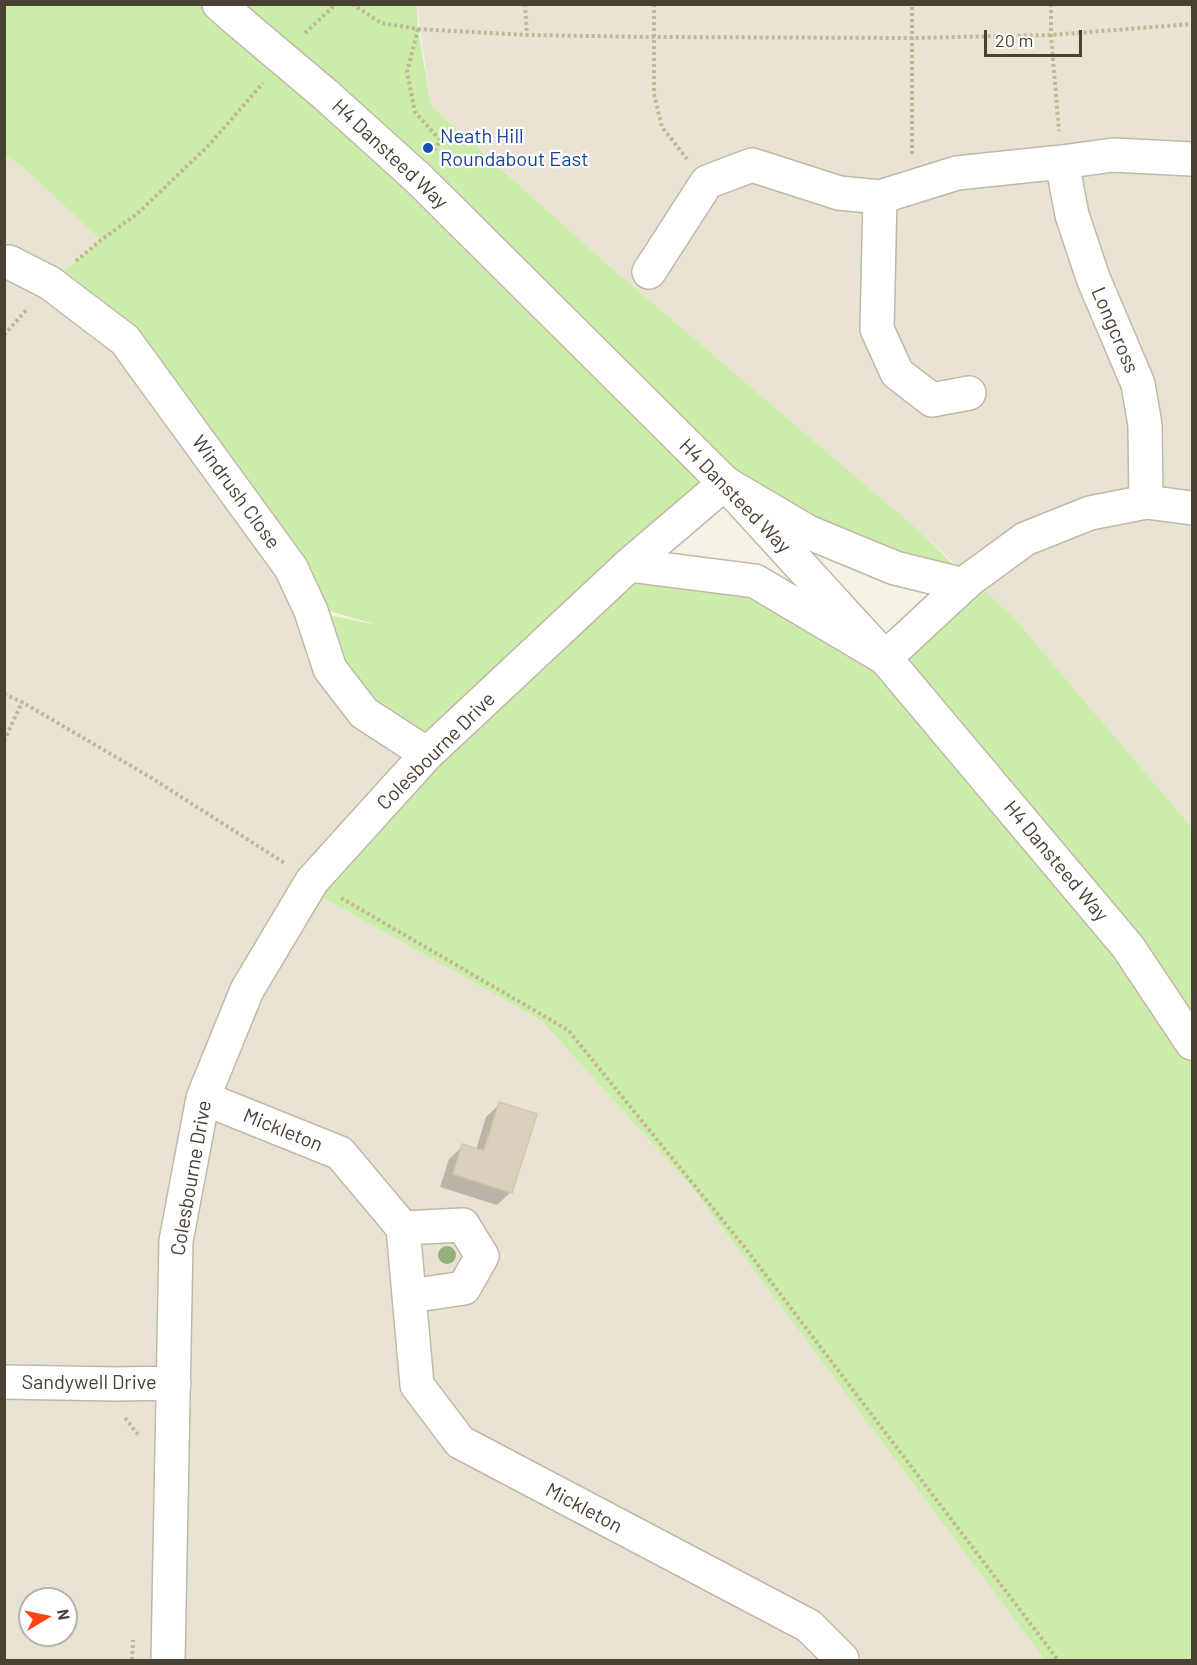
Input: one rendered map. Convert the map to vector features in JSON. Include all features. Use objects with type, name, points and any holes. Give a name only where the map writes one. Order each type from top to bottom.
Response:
[{"type":"street","name":"H4 Dansteed Way","points":[[231,15],[326,95],[418,178],[725,483],[885,658],[1128,947],[1192,1043]]},
{"type":"street","points":[[649,272],[707,182],[752,165],[839,193],[879,197],[957,173],[1113,155],[1192,159]]},
{"type":"street","name":"Longcross","points":[[1062,162],[1072,215],[1094,278],[1138,384],[1144,425],[1146,502]]},
{"type":"street","points":[[879,197],[877,329],[897,373],[932,400],[969,393]]},
{"type":"street","name":"Windrush Close","points":[[4,262],[9,262],[50,283],[125,340],[291,568],[312,611],[330,669],[364,713],[427,754]]},
{"type":"street","points":[[725,483],[808,532],[895,568],[964,585]]},
{"type":"street","name":"Colesbourne Drive","points":[[168,1660],[176,1241],[203,1098],[247,990],[312,881],[427,754],[629,565],[725,483]]},
{"type":"street","points":[[629,565],[755,581],[885,658],[964,585],[1025,539],[1090,513],[1146,502],[1192,508]]},
{"type":"street","name":"Mickleton","points":[[203,1098],[340,1153],[403,1228],[417,1385],[460,1442],[809,1626],[842,1659]]},
{"type":"street","points":[[403,1228],[463,1225],[482,1256],[464,1288],[410,1296]]},
{"type":"street","name":"Sandywell Drive","points":[[4,1382],[174,1383]]},
{"type":"path","points":[[352,4],[381,23],[418,29],[527,35],[911,38],[1051,35],[1192,24]]},
{"type":"path","points":[[525,4],[527,35]]},
{"type":"path","points":[[654,4],[654,94],[662,127],[707,182]]},
{"type":"path","points":[[912,4],[912,187]]},
{"type":"path","points":[[1050,4],[1062,162]]},
{"type":"path","points":[[418,29],[407,72],[415,112],[440,140],[418,178]]},
{"type":"path","points":[[4,335],[50,283],[101,240],[137,214],[209,145]]},
{"type":"path","points":[[4,694],[22,702],[150,777],[312,881],[568,1030],[746,1249],[1058,1660]]},
{"type":"path","points":[[4,741],[22,702]]},
{"type":"path","points":[[116,1384],[116,1406],[141,1439]]},
{"type":"path","points":[[132,1660],[133,1637]]},
{"type":"shaded area","points":[[417,5],[1192,5],[1192,828],[1014,618],[917,529],[609,266],[431,106]]},
{"type":"shaded area","points":[[4,155],[24,168],[101,240],[50,283],[125,340],[427,754],[308,889],[542,1021],[690,1185],[1045,1660],[5,1660]]},
{"type":"green space","points":[[4,5],[417,5],[418,29],[431,106],[609,266],[917,529],[969,580],[972,579],[1014,618],[1192,828],[1192,1660],[1045,1660],[690,1185],[542,1021],[308,889],[427,754],[364,713],[323,614],[377,625],[326,610],[150,372],[50,283],[101,240],[24,168],[5,155]],"holes":[[[725,483],[969,581],[885,658],[755,581],[630,564]]]},
{"type":"building","points":[[499,1102],[537,1114],[512,1193],[453,1174],[462,1144],[484,1151]]},
{"type":"place","name":"Neath Hill Roundabout East","points":[[428,148]]}]
